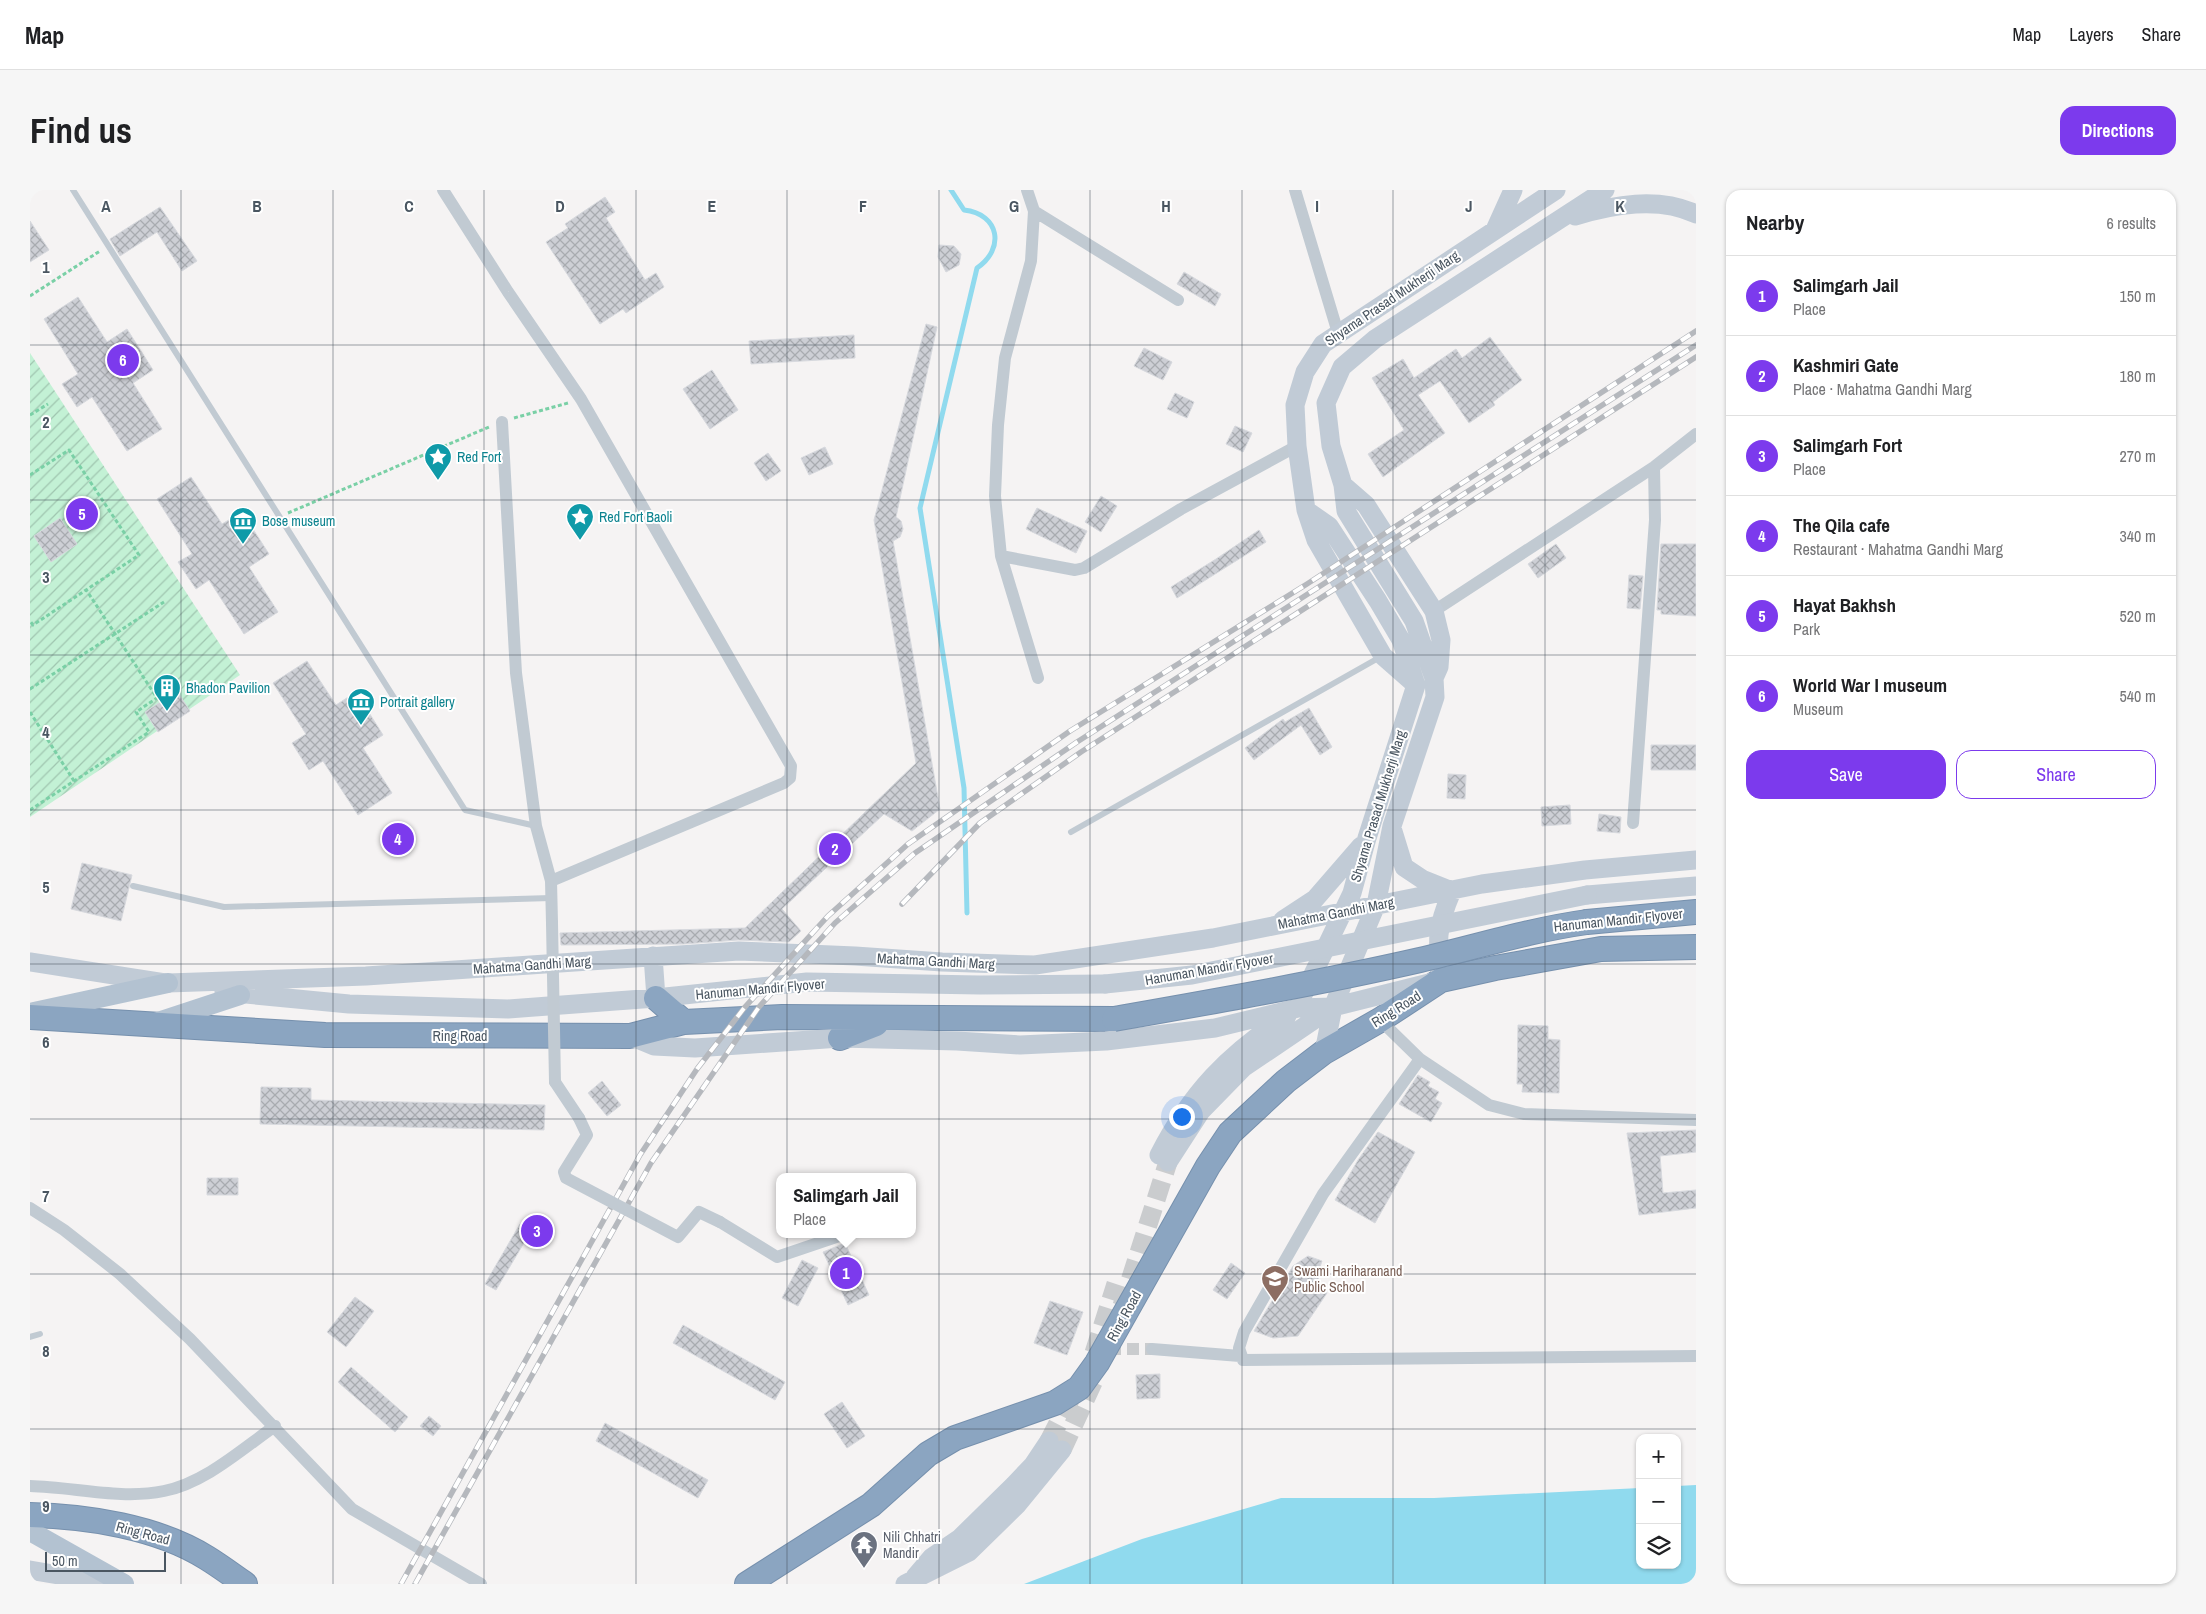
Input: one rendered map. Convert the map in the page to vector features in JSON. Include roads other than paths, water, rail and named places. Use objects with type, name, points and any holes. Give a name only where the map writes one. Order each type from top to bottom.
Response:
[{"type":"highway","name":"Hanuman Mandir Flyover","points":[[889,1019],[1114,1019],[1411,962],[1542,929],[1696,912]]},
{"type":"highway","points":[[1442,980],[1495,968],[1601,949],[1696,947]]},
{"type":"highway","name":"Ring Road","points":[[747,1584],[871,1505],[928,1454],[955,1438],[1055,1403],[1079,1388],[1097,1363],[1208,1166],[1230,1133],[1286,1081],[1324,1052],[1380,1020],[1442,980]]},
{"type":"highway","points":[[656,998],[684,1022]]},
{"type":"highway","name":"Ring Road","points":[[30,1015],[146,1026],[325,1035],[630,1036],[684,1022],[782,1017],[889,1019]]},
{"type":"highway","points":[[840,1038],[889,1019]]},
{"type":"highway","name":"Ring Road","points":[[30,1514],[71,1516],[170,1540],[206,1557],[244,1584]]},
{"type":"main road","points":[[30,1015],[168,983]]},
{"type":"main road","points":[[146,1026],[240,994]]},
{"type":"main road","points":[[30,1531],[124,1584]]},
{"type":"street","points":[[443,190],[508,292],[581,399],[790,766],[790,778],[784,783],[551,881]]},
{"type":"street","points":[[1027,190],[1034,211],[1031,261],[1005,358],[998,425],[995,496],[1001,556],[1038,678]]},
{"type":"street","points":[[1295,190],[1338,333]]},
{"type":"street","points":[[1495,230],[1513,190]]},
{"type":"street","name":"Shyama Prasad Mukherji Marg","points":[[1298,1008],[1312,973],[1352,893],[1367,838],[1416,684],[1383,656],[1316,540],[1306,510],[1297,446],[1295,405],[1305,372],[1323,344],[1338,333],[1556,190]]},
{"type":"street","name":"Shyama Prasad Mukherji Marg","points":[[1324,1052],[1333,1007],[1376,905],[1392,826],[1435,697],[1434,678],[1414,621],[1346,511],[1342,485],[1331,446],[1326,403],[1342,367],[1375,339],[1605,190]]},
{"type":"street","points":[[1554,222],[1604,208],[1651,203],[1696,214]]},
{"type":"street","points":[[1034,211],[1178,300]]},
{"type":"street","points":[[502,422],[516,673],[536,826],[551,881],[553,898],[555,1082],[579,1118],[587,1135],[564,1172],[566,1178],[678,1237],[700,1212],[777,1256],[833,1238]]},
{"type":"street","points":[[1434,611],[1654,467],[1696,434]]},
{"type":"street","points":[[1001,556],[1079,570],[1180,509],[1297,446]]},
{"type":"street","points":[[1633,823],[1655,520],[1654,467]]},
{"type":"street","name":"Shyama Prasad Mukherji Marg","points":[[1342,485],[1366,505],[1434,611],[1441,640],[1439,667],[1434,678]]},
{"type":"street","points":[[1306,510],[1329,526],[1378,601],[1401,640],[1416,684],[1434,678]]},
{"type":"street","points":[[630,1036],[654,1046],[695,1048],[840,1038],[1020,1045],[1106,1041],[1215,1028],[1298,1008],[1333,1007],[1442,980],[1437,940],[1443,912],[1452,891],[1422,879],[1404,867],[1392,826]]},
{"type":"street","points":[[1276,924],[1315,899],[1346,865],[1367,838]]},
{"type":"street","name":"Mahatma Gandhi Marg","points":[[168,983],[366,976],[739,951],[1035,965],[1213,938],[1482,884],[1585,870],[1696,860]]},
{"type":"street","name":"Hanuman Mandir Flyover","points":[[656,998],[807,982],[980,985],[1105,984],[1192,975],[1587,895],[1696,886]]},
{"type":"street","points":[[653,956],[656,998]]},
{"type":"street","name":"Mahatma Gandhi Marg","points":[[30,962],[240,994],[349,1004],[508,1009],[656,998]]},
{"type":"street","points":[[1298,1008],[1252,1038],[1201,1088],[1176,1122],[1164,1159],[1201,1111],[1243,1068],[1333,1007]]},
{"type":"street","points":[[1380,1020],[1420,1060],[1488,1105],[1524,1114],[1696,1120]]},
{"type":"street","points":[[1420,1060],[1324,1194],[1244,1332],[1239,1348],[1240,1356],[1243,1360],[1696,1356]]},
{"type":"street","points":[[30,1208],[64,1230],[120,1274],[190,1339],[352,1508],[481,1584]]},
{"type":"street","points":[[1152,1349],[1240,1356]]},
{"type":"street","points":[[30,1486],[133,1494],[164,1491],[210,1471],[275,1426]]},
{"type":"street","points":[[909,1582],[934,1571],[968,1552],[1017,1505],[1055,1445]]},
{"type":"street","points":[[30,1570],[111,1584]]},
{"type":"lane","points":[[73,190],[465,810],[536,826]]},
{"type":"lane","points":[[1071,832],[1383,656]]},
{"type":"lane","points":[[133,886],[224,907],[553,898]]},
{"type":"lane","points":[[30,1337],[40,1334]]},
{"type":"water","points":[[1696,1485],[1696,1584],[1024,1584],[1142,1539],[1281,1498],[1434,1498],[1636,1488],[1636,1569],[1681,1569],[1681,1486]]},
{"type":"waterway","points":[[951,190],[964,210],[976,213],[985,218],[991,225],[995,242],[986,260],[977,268],[920,508],[964,788],[967,913]]},
{"type":"tunnel","points":[[1122,1306],[1168,1162]]},
{"type":"tunnel","points":[[1094,1353],[1116,1284]]},
{"type":"tunnel","points":[[1109,1349],[1152,1349]]},
{"type":"tunnel","points":[[1062,1450],[1096,1376]]},
{"type":"tunnel","points":[[1049,1441],[1076,1388]]},
{"type":"railway","points":[[401,1584],[640,1155],[697,1069],[745,1007],[828,916],[908,844],[1070,731],[1307,584],[1696,331]]},
{"type":"railway","points":[[415,1584],[651,1163],[759,1007],[835,923],[915,853],[1077,742],[1696,345]]},
{"type":"railway","points":[[902,904],[980,823],[1081,752],[1696,357]]},
{"type":"place","name":"World War I museum","points":[[123,360]]},
{"type":"place","name":"Red Fort","points":[[438,481]]},
{"type":"place","name":"Hayat Bakhsh","points":[[82,514]]},
{"type":"place","name":"Red Fort Baoli","points":[[580,541]]},
{"type":"place","name":"Bose museum","points":[[243,545]]},
{"type":"place","name":"Bhadon Pavilion","points":[[167,712]]},
{"type":"place","name":"Portrait gallery","points":[[361,726]]},
{"type":"place","name":"The Qila cafe","points":[[398,839]]},
{"type":"place","name":"Kashmiri Gate","points":[[835,849]]},
{"type":"place","name":"Salimgarh Fort","points":[[537,1231]]},
{"type":"place","name":"Salimgarh Jail","points":[[846,1273]]},
{"type":"place","name":"Swami Hariharanand Public School","points":[[1275,1303]]},
{"type":"place","name":"Nili Chhatri Mandir","points":[[864,1569]]}]
